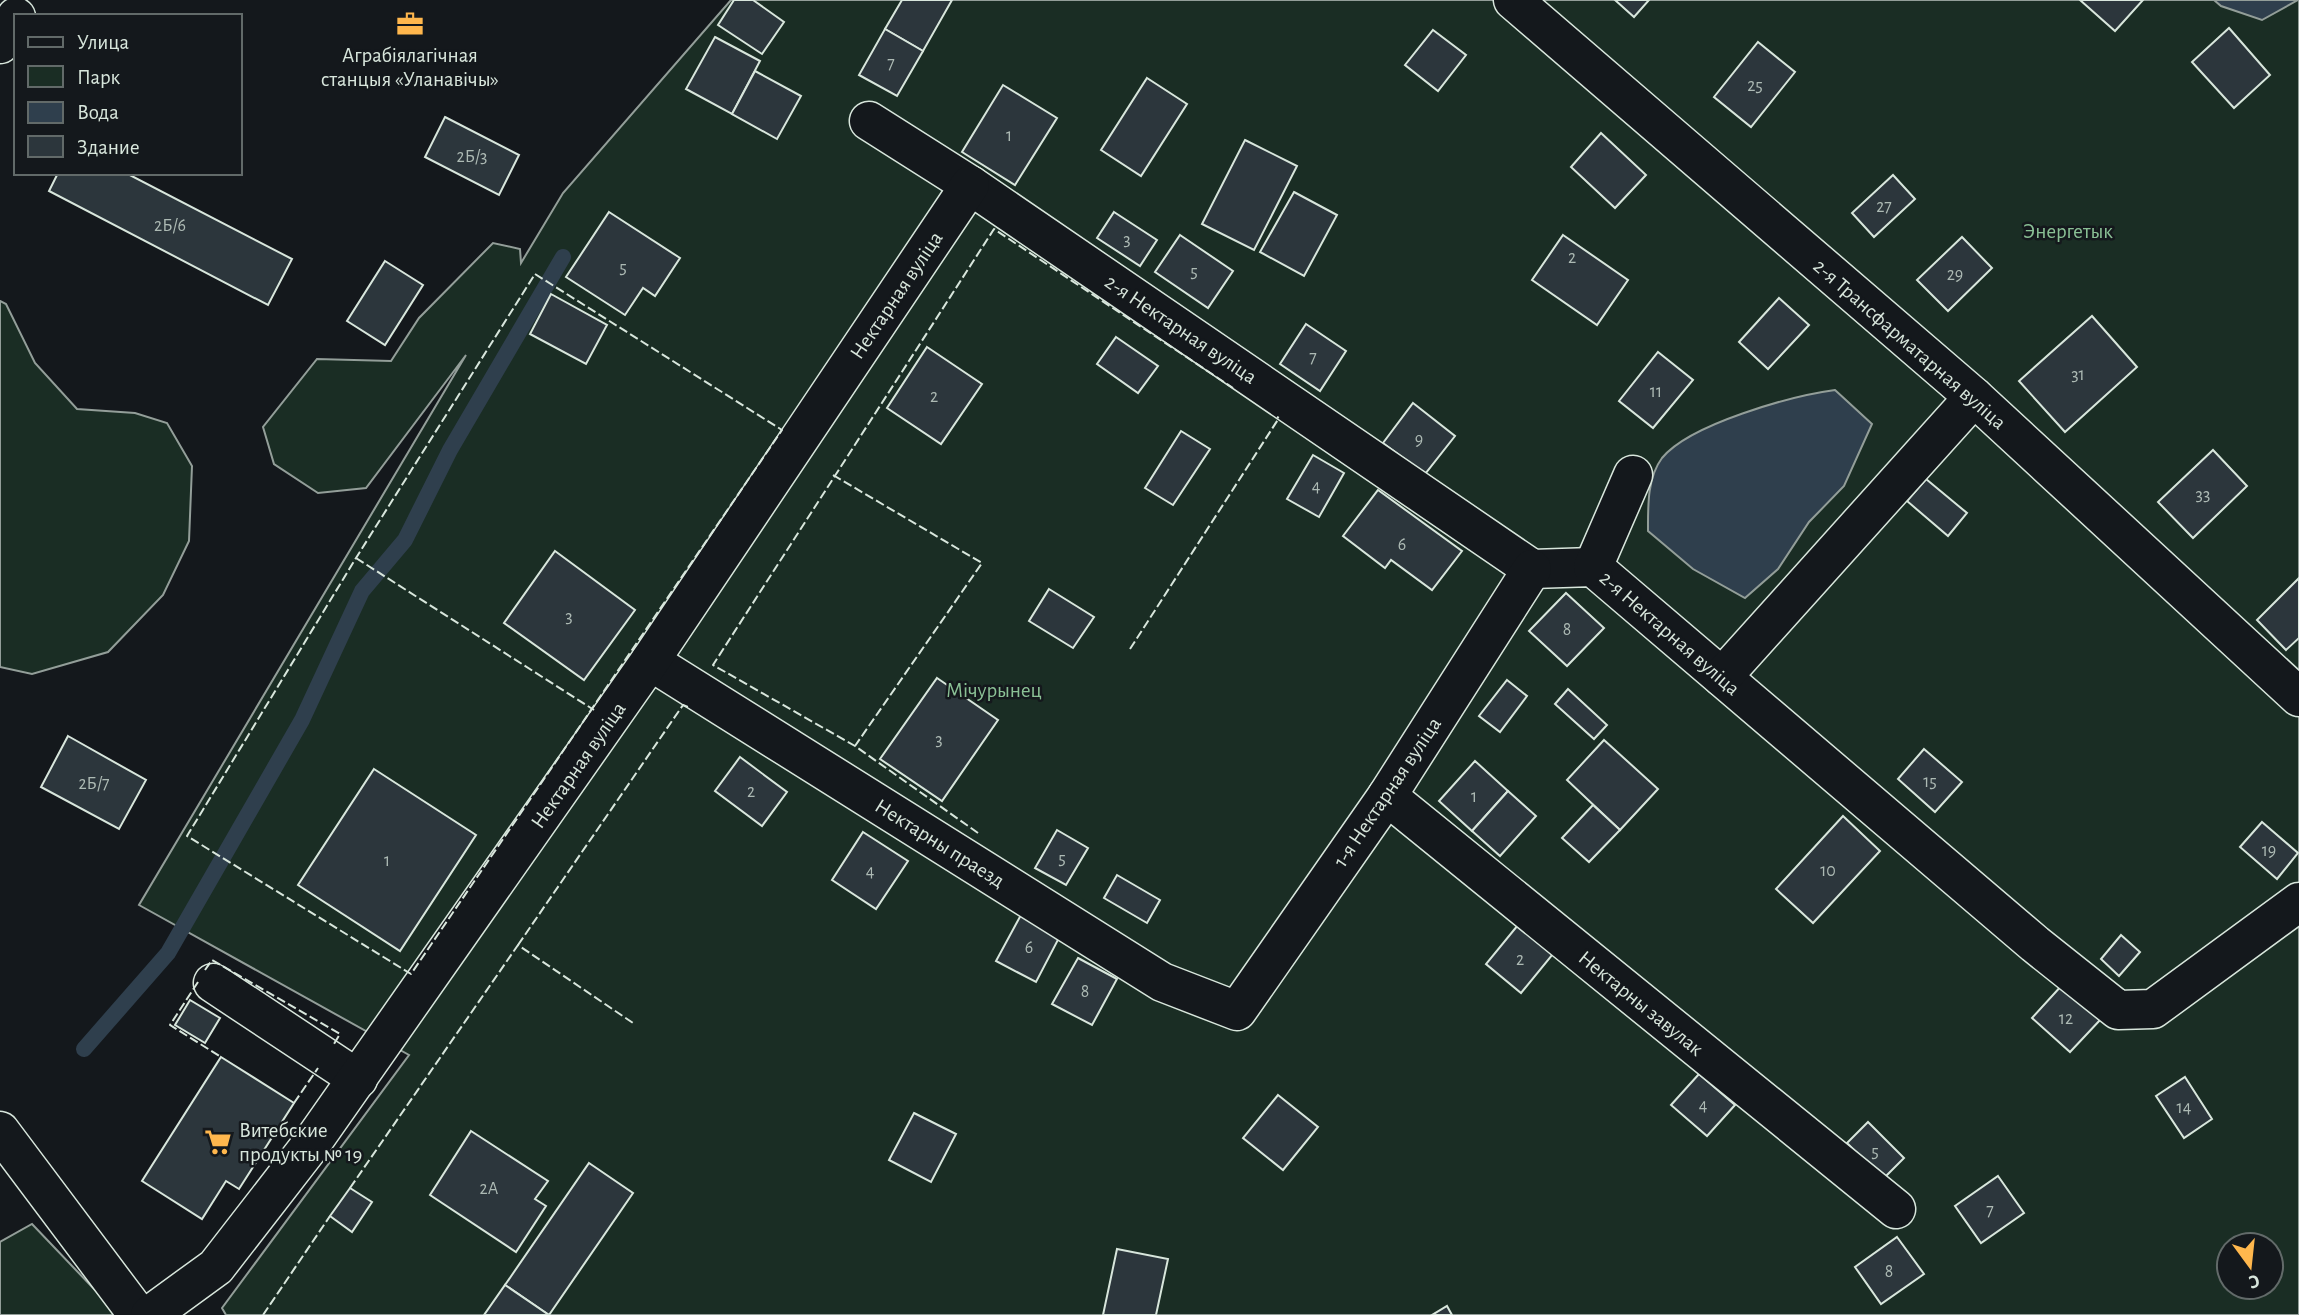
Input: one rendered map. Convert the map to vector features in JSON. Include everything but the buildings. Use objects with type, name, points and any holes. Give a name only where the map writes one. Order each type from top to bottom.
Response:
[{"type":"street","name":"2-я Трансфарматарная вуліца","points":[[1513,0],[1974,397],[2299,697]]},
{"type":"street","points":[[0,44],[14,20]]},
{"type":"street","name":"2-я Нектарная вуліца","points":[[869,121],[970,185],[1532,569],[1593,567],[2035,944],[2118,1010],[2153,1009],[2299,902]]},
{"type":"street","name":"Нектарная вуліца","points":[[150,1315],[216,1267],[358,1079],[650,661],[970,185]]},
{"type":"street","points":[[1722,677],[1974,397]]},
{"type":"street","points":[[1593,567],[1633,475]]},
{"type":"street","name":"1-я Нектарная вуліца","points":[[1237,1011],[1387,796],[1532,569]]},
{"type":"street","name":"Нектарны праезд","points":[[650,661],[1162,982],[1237,1011]]},
{"type":"street","name":"Нектарны завулак","points":[[1387,796],[1896,1209]]},
{"type":"street","points":[[213,983],[358,1079]]},
{"type":"street","points":[[0,1131],[138,1315]]},
{"type":"green space","name":"Мічурынец","points":[[731,0],[2299,0],[2299,1315],[226,1315],[222,1308],[409,1055],[139,905],[466,355],[366,488],[318,493],[274,464],[263,427],[317,359],[391,361],[419,318],[493,243],[520,249],[521,263],[563,193]]},
{"type":"green space","points":[[0,301],[6,304],[35,363],[77,409],[135,413],[167,423],[192,466],[189,541],[163,595],[108,652],[32,674],[0,667]]},
{"type":"green space","points":[[32,1224],[117,1315],[0,1315],[0,1242]]},
{"type":"water","points":[[2214,0],[2298,0],[2262,20],[2221,6]]},
{"type":"water","points":[[1835,390],[1872,424],[1844,486],[1809,522],[1778,569],[1745,598],[1693,569],[1648,531],[1649,493],[1653,474],[1662,458],[1676,446],[1717,423],[1742,414],[1793,398]]},
{"type":"waterway","points":[[84,1049],[168,953],[302,720],[362,591],[405,540],[450,450],[563,257]]},
{"type":"fence","points":[[978,833],[855,746],[713,665],[994,229],[1233,388]]},
{"type":"fence","points":[[535,274],[782,430],[411,974],[187,836],[356,558],[535,274]]},
{"type":"fence","points":[[1130,649],[1279,418],[1277,417]]},
{"type":"fence","points":[[833,475],[982,563],[855,746]]},
{"type":"fence","points":[[356,558],[594,710]]},
{"type":"fence","points":[[518,945],[683,705],[688,707]]},
{"type":"fence","points":[[350,1188],[518,945],[633,1023]]},
{"type":"fence","points":[[205,970],[212,960],[340,1034],[334,1044]]},
{"type":"fence","points":[[198,982],[170,1025],[221,1057]]},
{"type":"fence","points":[[294,1103],[318,1068]]},
{"type":"fence","points":[[263,1315],[330,1216]]},
{"type":"place","name":"Аграбіялагічная станцыя «Уланавічы»","points":[[410,24]]},
{"type":"place","name":"Витебские продукты № 19","points":[[218,1142]]},
{"type":"park label","name":"Энергетык","points":[[2068,231]]}]
